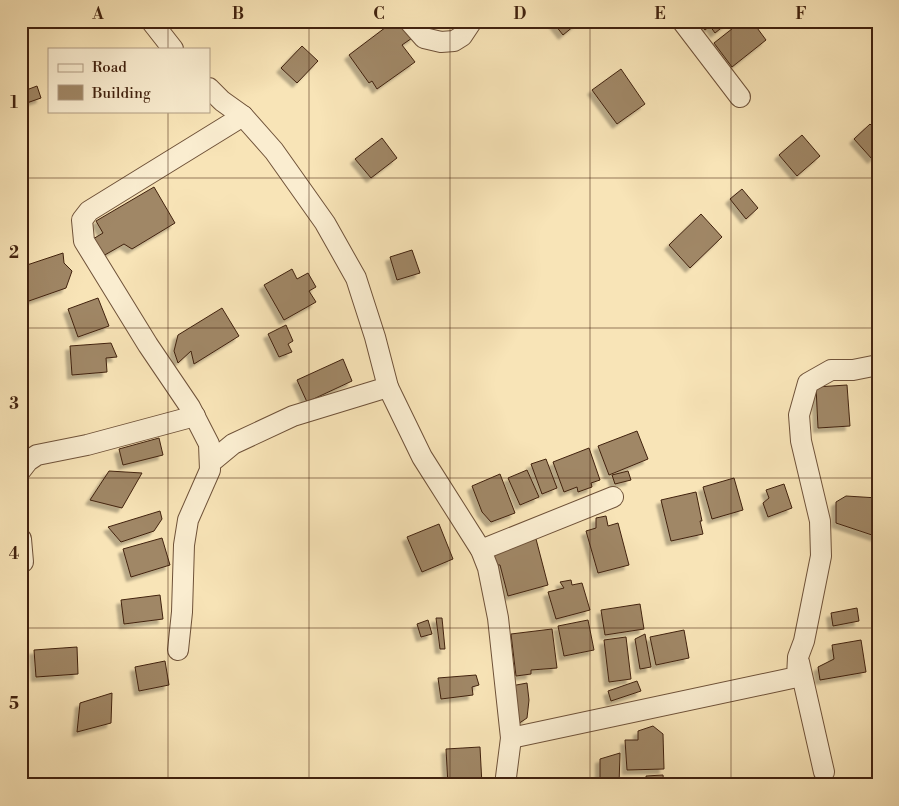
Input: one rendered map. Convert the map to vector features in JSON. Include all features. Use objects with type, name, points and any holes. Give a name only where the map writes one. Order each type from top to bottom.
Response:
[{"type":"street","points":[[151,21],[172,48]]},
{"type":"street","points":[[410,21],[424,38],[441,42],[454,41],[462,36],[472,21]]},
{"type":"street","points":[[682,21],[740,97]]},
{"type":"street","points":[[210,89],[242,116],[274,151],[325,223],[356,278],[375,337],[388,387],[422,457],[481,550],[488,568],[498,618],[511,738],[506,785]]},
{"type":"street","points":[[178,650],[182,612],[184,545],[188,520],[210,470],[209,453],[195,416],[84,241],[82,220],[89,211],[242,116]]},
{"type":"street","points":[[511,738],[797,678],[798,657],[804,641],[821,556],[820,521],[801,441],[799,415],[808,383],[831,370],[853,370],[878,365]]},
{"type":"street","points":[[209,453],[304,411],[330,406],[388,387]]},
{"type":"street","points":[[21,470],[37,455],[87,445],[195,416]]},
{"type":"street","points":[[481,550],[613,497]]},
{"type":"street","points":[[21,539],[23,562]]},
{"type":"street","points":[[798,657],[824,772]]},
{"type":"building","points":[[394,21],[404,21],[415,36],[402,45],[415,62],[377,89],[372,81],[369,83],[349,55]]},
{"type":"building","points":[[552,21],[580,21],[563,35]]},
{"type":"building","points":[[698,21],[730,21],[715,33],[710,26],[705,30]]},
{"type":"building","points":[[742,21],[752,21],[766,40],[732,67],[714,43]]},
{"type":"building","points":[[302,46],[318,61],[297,83],[281,68]]},
{"type":"building","points":[[621,69],[645,104],[617,124],[592,90]]},
{"type":"building","points":[[37,86],[41,98],[21,105],[21,92]]},
{"type":"building","points":[[870,124],[878,132],[878,154],[872,159],[854,139]]},
{"type":"building","points":[[802,135],[820,156],[797,176],[779,155]]},
{"type":"building","points":[[382,138],[397,158],[371,178],[355,159]]},
{"type":"building","points":[[154,187],[175,223],[132,249],[124,244],[103,256],[93,239],[103,233],[96,221]]},
{"type":"building","points":[[742,189],[758,208],[746,219],[730,199]]},
{"type":"building","points":[[701,214],[722,237],[690,268],[669,245]]},
{"type":"building","points":[[412,250],[420,273],[397,280],[390,257]]},
{"type":"building","points":[[63,253],[64,263],[72,271],[66,288],[26,302],[21,287],[21,267]]},
{"type":"building","points":[[292,269],[297,279],[308,273],[316,287],[309,291],[316,302],[284,320],[264,285]]},
{"type":"building","points":[[98,298],[109,326],[78,337],[68,309]]},
{"type":"building","points":[[222,308],[239,336],[194,364],[191,351],[178,363],[174,351],[178,335]]},
{"type":"building","points":[[286,325],[293,341],[288,344],[292,352],[279,357],[268,334]]},
{"type":"building","points":[[111,343],[117,357],[106,358],[107,372],[72,375],[70,346]]},
{"type":"building","points":[[343,359],[352,381],[307,402],[297,380]]},
{"type":"building","points":[[847,385],[850,426],[818,428],[816,387]]},
{"type":"building","points":[[637,431],[648,459],[609,475],[598,446]]},
{"type":"building","points":[[159,438],[163,455],[123,465],[119,449]]},
{"type":"building","points":[[589,448],[600,480],[591,483],[592,487],[578,492],[577,487],[564,492],[553,462]]},
{"type":"building","points":[[546,459],[557,488],[542,494],[531,464]]},
{"type":"building","points":[[527,470],[539,497],[520,505],[508,478]]},
{"type":"building","points":[[109,471],[142,473],[122,508],[90,500]]},
{"type":"building","points":[[628,471],[631,480],[615,484],[612,475]]},
{"type":"building","points":[[500,474],[515,513],[491,522],[482,512],[472,486]]},
{"type":"building","points":[[734,478],[743,510],[712,519],[703,487]]},
{"type":"building","points":[[784,484],[792,508],[768,517],[763,503],[769,498],[766,490]]},
{"type":"building","points":[[696,492],[703,534],[671,541],[661,500]]},
{"type":"building","points":[[846,496],[878,498],[878,537],[836,523],[836,502]]},
{"type":"building","points":[[160,511],[162,519],[154,531],[121,542],[108,527]]},
{"type":"building","points":[[606,516],[608,526],[618,523],[629,565],[598,573],[586,531],[596,528],[596,518]]},
{"type":"building","points":[[439,524],[453,559],[422,572],[407,537]]},
{"type":"building","points":[[162,538],[170,565],[131,577],[123,549]]},
{"type":"building","points":[[536,539],[548,585],[508,596],[500,565],[492,565],[489,551]]},
{"type":"building","points":[[571,580],[572,585],[582,583],[590,610],[556,619],[548,592],[564,588],[560,582]]},
{"type":"building","points":[[160,595],[163,619],[124,624],[121,600]]},
{"type":"building","points":[[640,604],[644,629],[605,635],[601,610]]},
{"type":"building","points":[[857,608],[859,621],[833,626],[831,613]]},
{"type":"building","points":[[436,618],[442,618],[445,649],[440,649]]},
{"type":"building","points":[[428,620],[432,634],[421,637],[417,624]]},
{"type":"building","points":[[588,620],[594,650],[564,656],[558,626]]},
{"type":"building","points":[[552,629],[557,668],[531,670],[531,674],[516,676],[511,634]]},
{"type":"building","points":[[684,630],[689,658],[656,665],[650,637]]},
{"type":"building","points":[[645,634],[651,667],[640,669],[635,639]]},
{"type":"building","points":[[626,637],[631,679],[609,682],[604,640]]},
{"type":"building","points":[[861,640],[866,672],[820,680],[818,667],[834,659],[832,645]]},
{"type":"building","points":[[77,647],[78,674],[36,677],[34,650]]},
{"type":"building","points":[[165,661],[169,685],[139,691],[135,667]]},
{"type":"building","points":[[476,675],[479,685],[472,687],[473,695],[441,699],[438,678]]},
{"type":"building","points":[[637,681],[641,691],[611,701],[608,691]]},
{"type":"building","points":[[527,683],[529,700],[527,718],[518,724],[511,686]]},
{"type":"building","points":[[112,693],[111,723],[77,732],[80,703]]},
{"type":"building","points":[[653,726],[663,734],[664,769],[627,770],[625,740],[638,740],[638,731]]},
{"type":"building","points":[[480,747],[482,785],[448,785],[446,749]]},
{"type":"building","points":[[620,753],[619,785],[600,785],[600,759]]},
{"type":"building","points":[[663,775],[664,785],[647,785],[646,776]]},
{"type":"building","points":[[878,780],[878,785],[854,785]]}]
